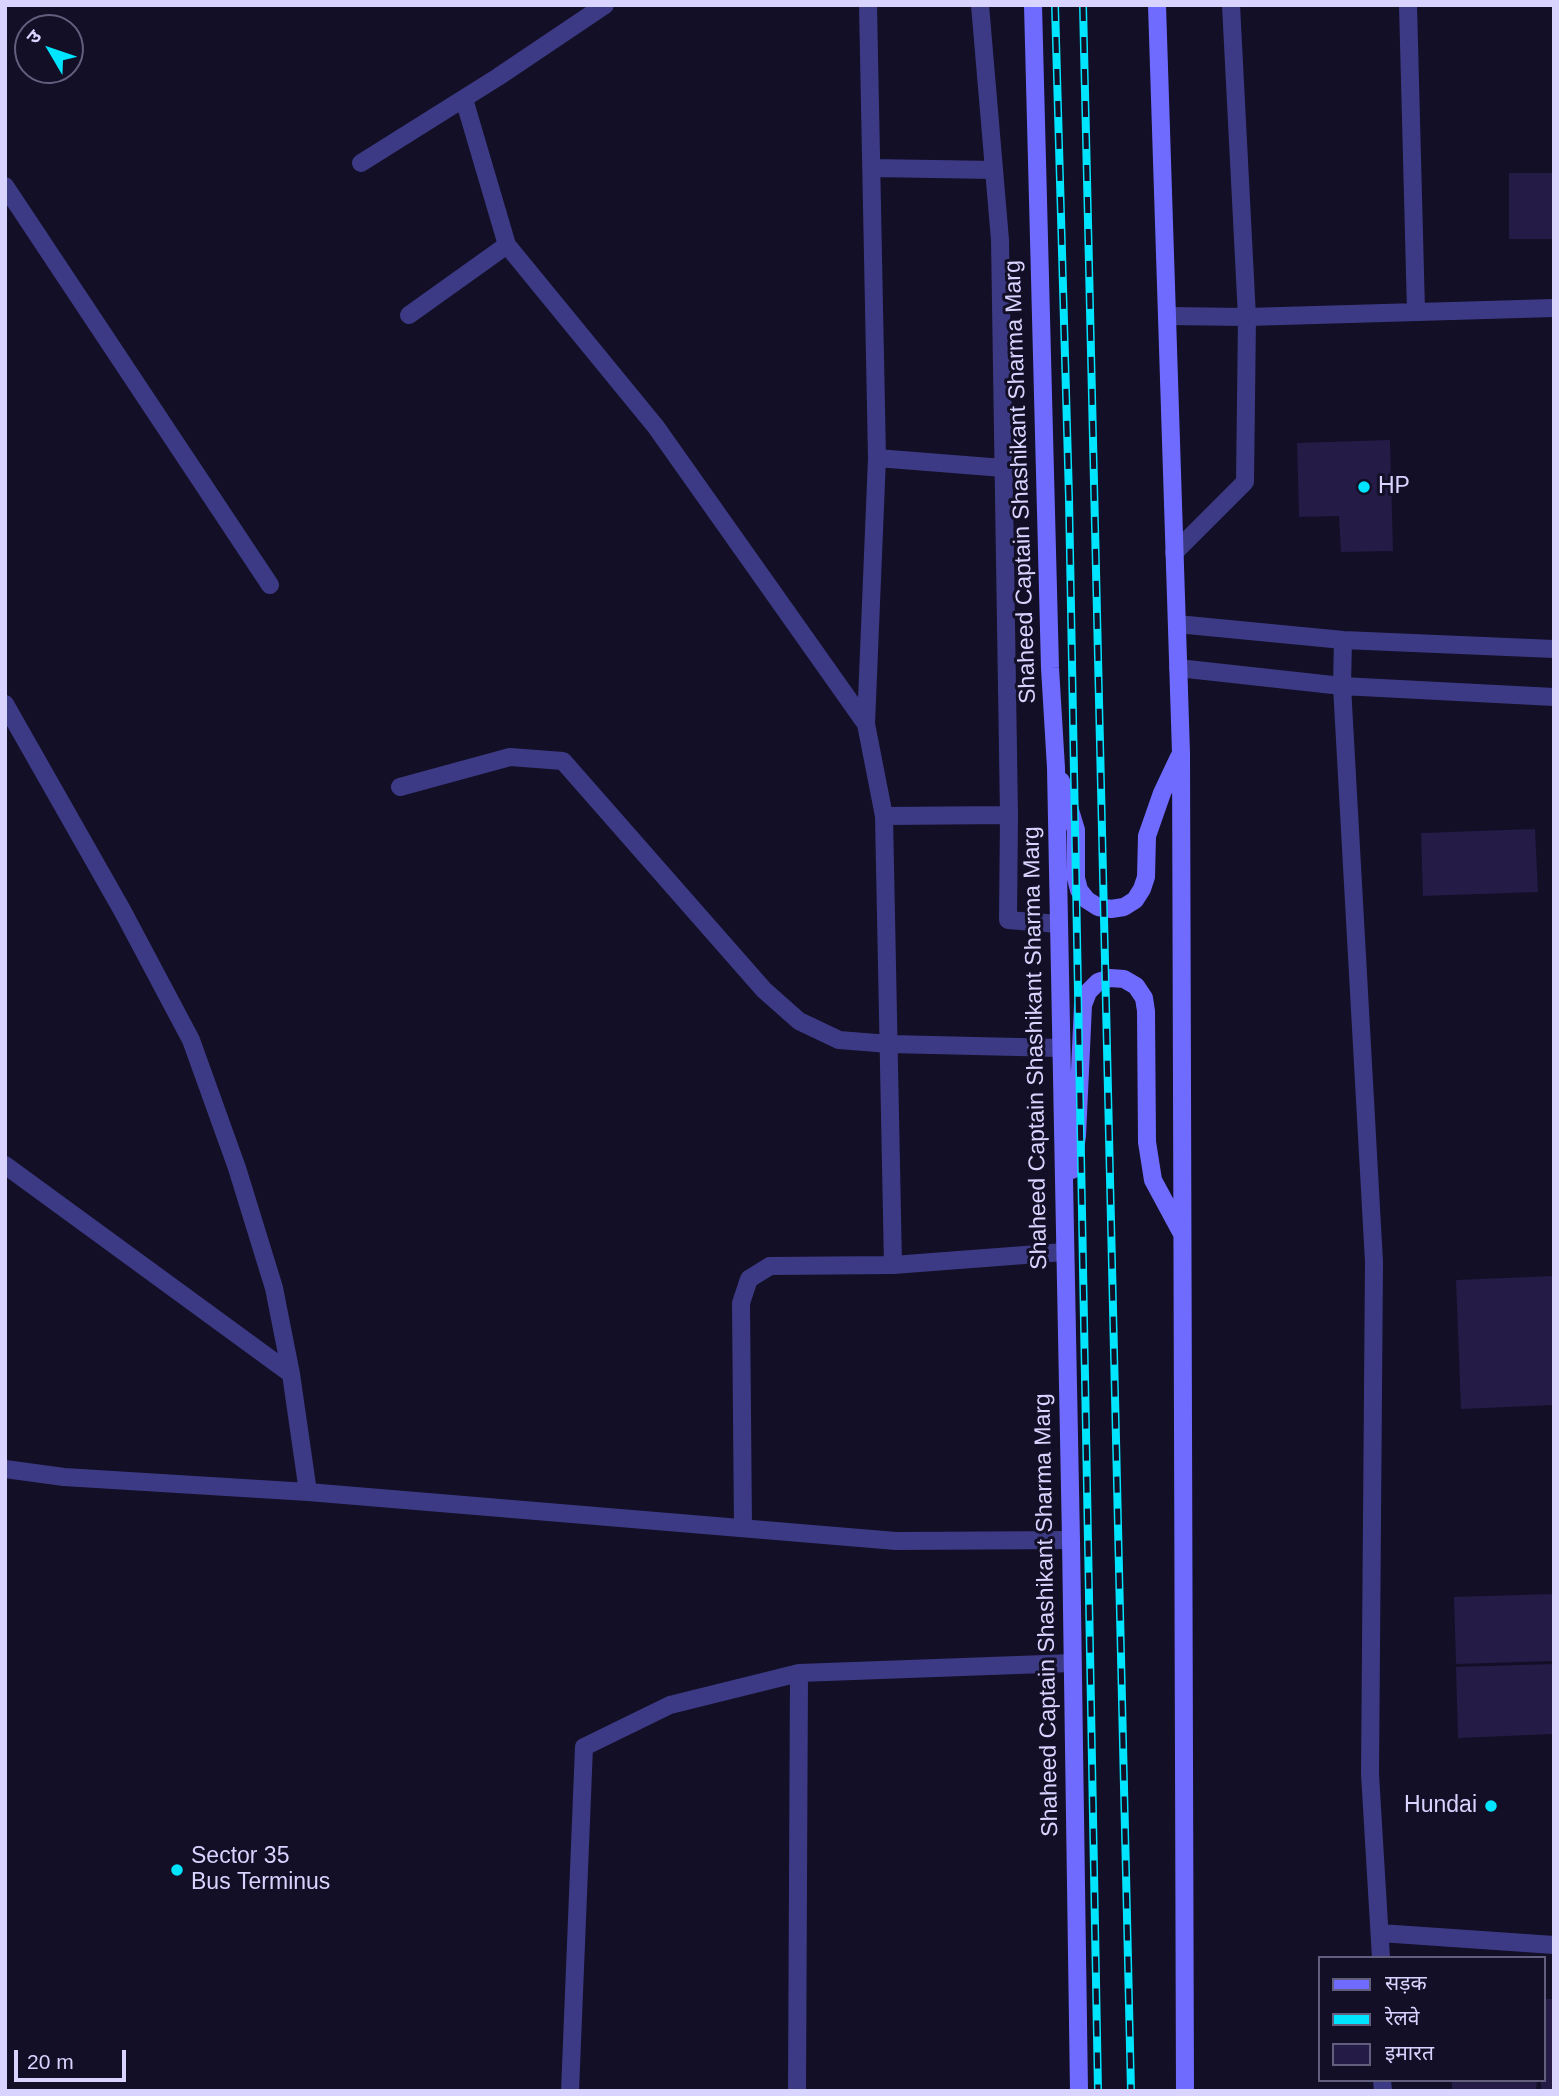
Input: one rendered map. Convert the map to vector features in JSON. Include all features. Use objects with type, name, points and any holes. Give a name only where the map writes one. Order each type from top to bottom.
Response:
[{"type":"main road","name":"Shaheed Captain Shashikant Sharma Marg","points":[[1033,5],[1049,668],[1056,768],[1079,2091]]},
{"type":"main road","points":[[1157,5],[1181,753],[1185,2091]]},
{"type":"main road","points":[[1056,768],[1076,830],[1076,877],[1079,890],[1087,900],[1098,907],[1111,909],[1135,900],[1142,889],[1146,877],[1147,836],[1162,793],[1181,753]]},
{"type":"main road","points":[[1064,1223],[1077,1136],[1083,1005],[1088,992],[1098,982],[1111,978],[1124,979],[1136,986],[1144,998],[1146,1011],[1147,1142],[1153,1180],[1182,1235]]},
{"type":"street","points":[[360,163],[464,99],[605,5]]},
{"type":"street","points":[[868,5],[877,458],[866,724],[884,816],[893,1265]]},
{"type":"street","points":[[980,5],[1000,240],[1009,920],[1058,924]]},
{"type":"street","points":[[1174,553],[1245,482],[1247,317],[1231,5]]},
{"type":"street","points":[[1408,5],[1416,311]]},
{"type":"street","points":[[464,99],[507,245],[656,427],[866,724]]},
{"type":"street","points":[[873,168],[994,170]]},
{"type":"street","points":[[5,186],[270,585]]},
{"type":"street","points":[[409,315],[507,245]]},
{"type":"street","points":[[1167,316],[1247,317],[1554,308]]},
{"type":"street","points":[[877,458],[1003,468]]},
{"type":"street","points":[[1177,624],[1343,640],[1554,649]]},
{"type":"street","points":[[1343,640],[1342,686],[1374,1262],[1370,1774],[1381,1956]]},
{"type":"street","points":[[1178,668],[1342,686],[1554,697]]},
{"type":"street","points":[[5,704],[122,910],[191,1040],[237,1168],[274,1287],[291,1374],[308,1492]]},
{"type":"street","points":[[400,787],[510,757],[563,761],[764,990],[799,1021],[839,1040],[888,1044],[1061,1048]]},
{"type":"street","points":[[884,816],[1009,815]]},
{"type":"street","points":[[5,1165],[291,1374]]},
{"type":"street","points":[[743,1528],[741,1303],[749,1279],[770,1266],[893,1265],[1064,1252]]},
{"type":"street","points":[[5,1469],[64,1477],[308,1492],[896,1541],[1071,1540]]},
{"type":"street","points":[[570,2091],[583,1747],[670,1704],[799,1673],[1072,1663]]},
{"type":"street","points":[[797,2091],[799,1673]]},
{"type":"street","points":[[1380,1933],[1554,1945]]},
{"type":"building","points":[[1509,173],[1554,173],[1554,239],[1509,239]]},
{"type":"building","points":[[1390,440],[1393,551],[1341,552],[1339,516],[1299,517],[1297,443]]},
{"type":"building","points":[[1535,829],[1538,892],[1423,896],[1421,833]]},
{"type":"building","points":[[1554,1276],[1554,1405],[1461,1409],[1456,1280]]},
{"type":"building","points":[[1554,1594],[1554,1661],[1456,1664],[1454,1597]]},
{"type":"building","points":[[1554,1664],[1554,1734],[1458,1738],[1456,1667]]},
{"type":"building","points":[[1545,1999],[1554,1999],[1554,2091],[1541,2091],[1541,2082],[1545,2082]]},
{"type":"building","points":[[1452,2082],[1537,2082],[1536,2091],[1452,2091]]},
{"type":"railway","points":[[1055,5],[1069,498],[1098,2091]]},
{"type":"railway","points":[[1083,5],[1131,2091]]},
{"type":"place","name":"HP","points":[[1364,487]]},
{"type":"place","name":"Hundai","points":[[1491,1806]]},
{"type":"place","name":"Sector 35 Bus Terminus","points":[[177,1870]]}]
